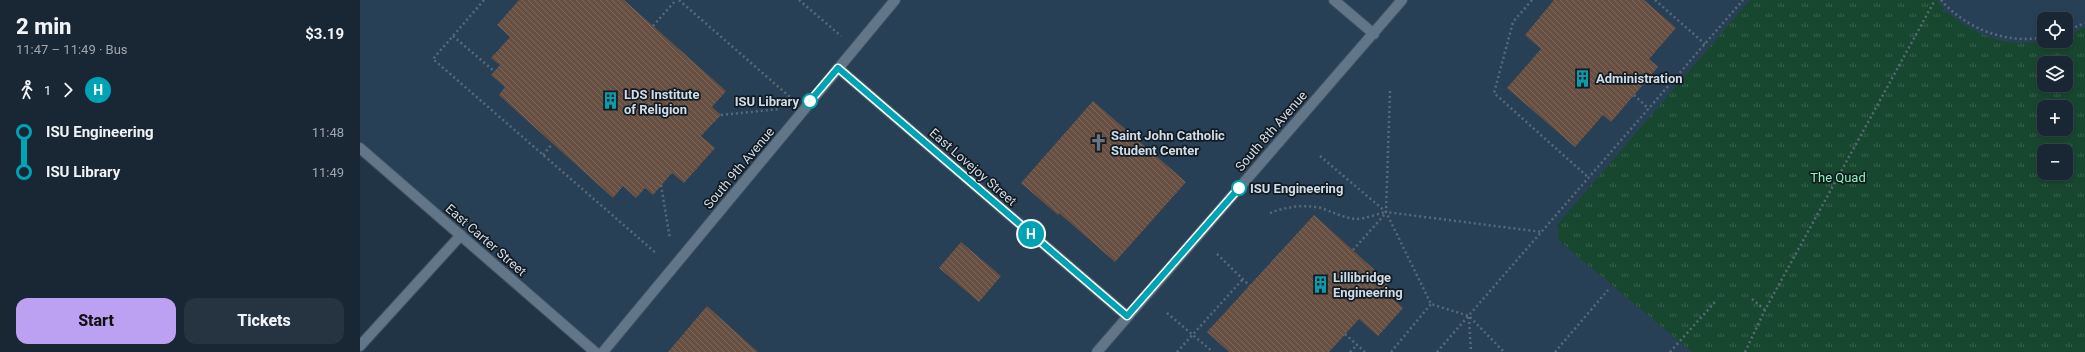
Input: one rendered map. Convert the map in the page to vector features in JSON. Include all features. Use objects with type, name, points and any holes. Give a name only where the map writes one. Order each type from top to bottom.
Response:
[{"type":"street","name":"South 9th Avenue","points":[[603,352],[895,0]]},
{"type":"street","points":[[1334,0],[1374,34]]},
{"type":"street","name":"South 8th Avenue","points":[[1097,352],[1402,0]]},
{"type":"street","name":"East Lovejoy Street","points":[[838,68],[1127,316]]},
{"type":"street","name":"East Carter Street","points":[[360,148],[595,352]]},
{"type":"street","points":[[360,346],[461,235]]},
{"type":"path","points":[[484,0],[433,59],[657,254]]},
{"type":"path","points":[[653,26],[677,0],[790,96]]},
{"type":"path","points":[[799,0],[841,36]]},
{"type":"path","points":[[1532,0],[1513,22],[1494,93],[1589,178]]},
{"type":"path","points":[[1655,0],[1705,44]]},
{"type":"path","points":[[1437,352],[1743,0]]},
{"type":"path","points":[[1745,352],[1766,310],[1935,0]]},
{"type":"path","points":[[1941,0],[1959,16],[1984,31],[2011,38],[2037,37]]},
{"type":"path","points":[[2073,28],[2085,23]]},
{"type":"path","points":[[453,36],[494,71]]},
{"type":"path","points":[[1352,250],[1386,212],[1390,91]]},
{"type":"path","points":[[1634,95],[1649,109]]},
{"type":"path","points":[[721,115],[779,109]]},
{"type":"path","points":[[543,155],[552,144]]},
{"type":"path","points":[[1320,156],[1386,212],[1431,304],[1469,316],[1504,352]]},
{"type":"path","points":[[661,185],[670,239]]},
{"type":"path","points":[[1270,213],[1281,208],[1302,206],[1320,208],[1343,217],[1358,219],[1386,212],[1542,232]]},
{"type":"path","points":[[1217,254],[1250,286]]},
{"type":"path","points":[[1177,352],[1243,279]]},
{"type":"path","points":[[1555,352],[1608,290]]},
{"type":"path","points":[[1752,299],[1766,310]]},
{"type":"path","points":[[1670,352],[1715,302]]},
{"type":"path","points":[[1391,352],[1431,304]]},
{"type":"path","points":[[1167,313],[1212,352]]},
{"type":"path","points":[[1469,316],[1471,352]]},
{"type":"path","points":[[1345,334],[1365,352]]},
{"type":"path","points":[[1350,352],[1357,344]]},
{"type":"shaded area","points":[[360,0],[2085,0],[2085,352],[595,352],[360,148]]},
{"type":"green space","name":"The Quad","points":[[1750,0],[1937,0],[1944,9],[1942,11],[1944,13],[1947,12],[1963,24],[1981,34],[2009,42],[2037,42],[2037,48],[2073,48],[2073,33],[2085,27],[2085,352],[1692,352],[1558,240],[1559,232],[1557,225]]},
{"type":"building","name":"LDS Institute of Religion","points":[[519,0],[624,0],[726,91],[712,107],[721,115],[701,136],[715,148],[684,183],[672,173],[653,195],[645,188],[636,198],[623,186],[613,198],[499,95],[505,87],[491,75],[500,65],[491,58],[510,37],[497,25]]},
{"type":"building","name":"Administration","points":[[1554,0],[1644,0],[1676,28],[1649,59],[1658,67],[1611,122],[1603,115],[1575,147],[1507,88],[1541,49],[1525,35]]},
{"type":"building","name":"Saint John Catholic Student Center","points":[[1093,101],[1186,182],[1115,262],[1059,213],[1058,215],[1021,183]]},
{"type":"building","name":"Lillibridge Engineering","points":[[1314,215],[1389,283],[1383,290],[1403,308],[1378,336],[1359,319],[1329,352],[1229,352],[1207,332]]},
{"type":"building","points":[[961,242],[1001,276],[979,302],[939,268]]},
{"type":"building","points":[[707,306],[758,352],[668,352]]},
{"type":"bus line","name":"H","points":[[810,101],[838,68],[1127,316],[1239,188]]},
{"type":"place","name":"Administration","points":[[1583,78]]},
{"type":"place","name":"LDS Institute of Religion","points":[[611,101]]},
{"type":"place","name":"ISU Library","points":[[810,101]]},
{"type":"place","name":"Saint John Catholic Student Center","points":[[1098,142]]},
{"type":"place","name":"ISU Engineering","points":[[1239,188]]},
{"type":"place","name":"Lillibridge Engineering","points":[[1320,284]]}]
